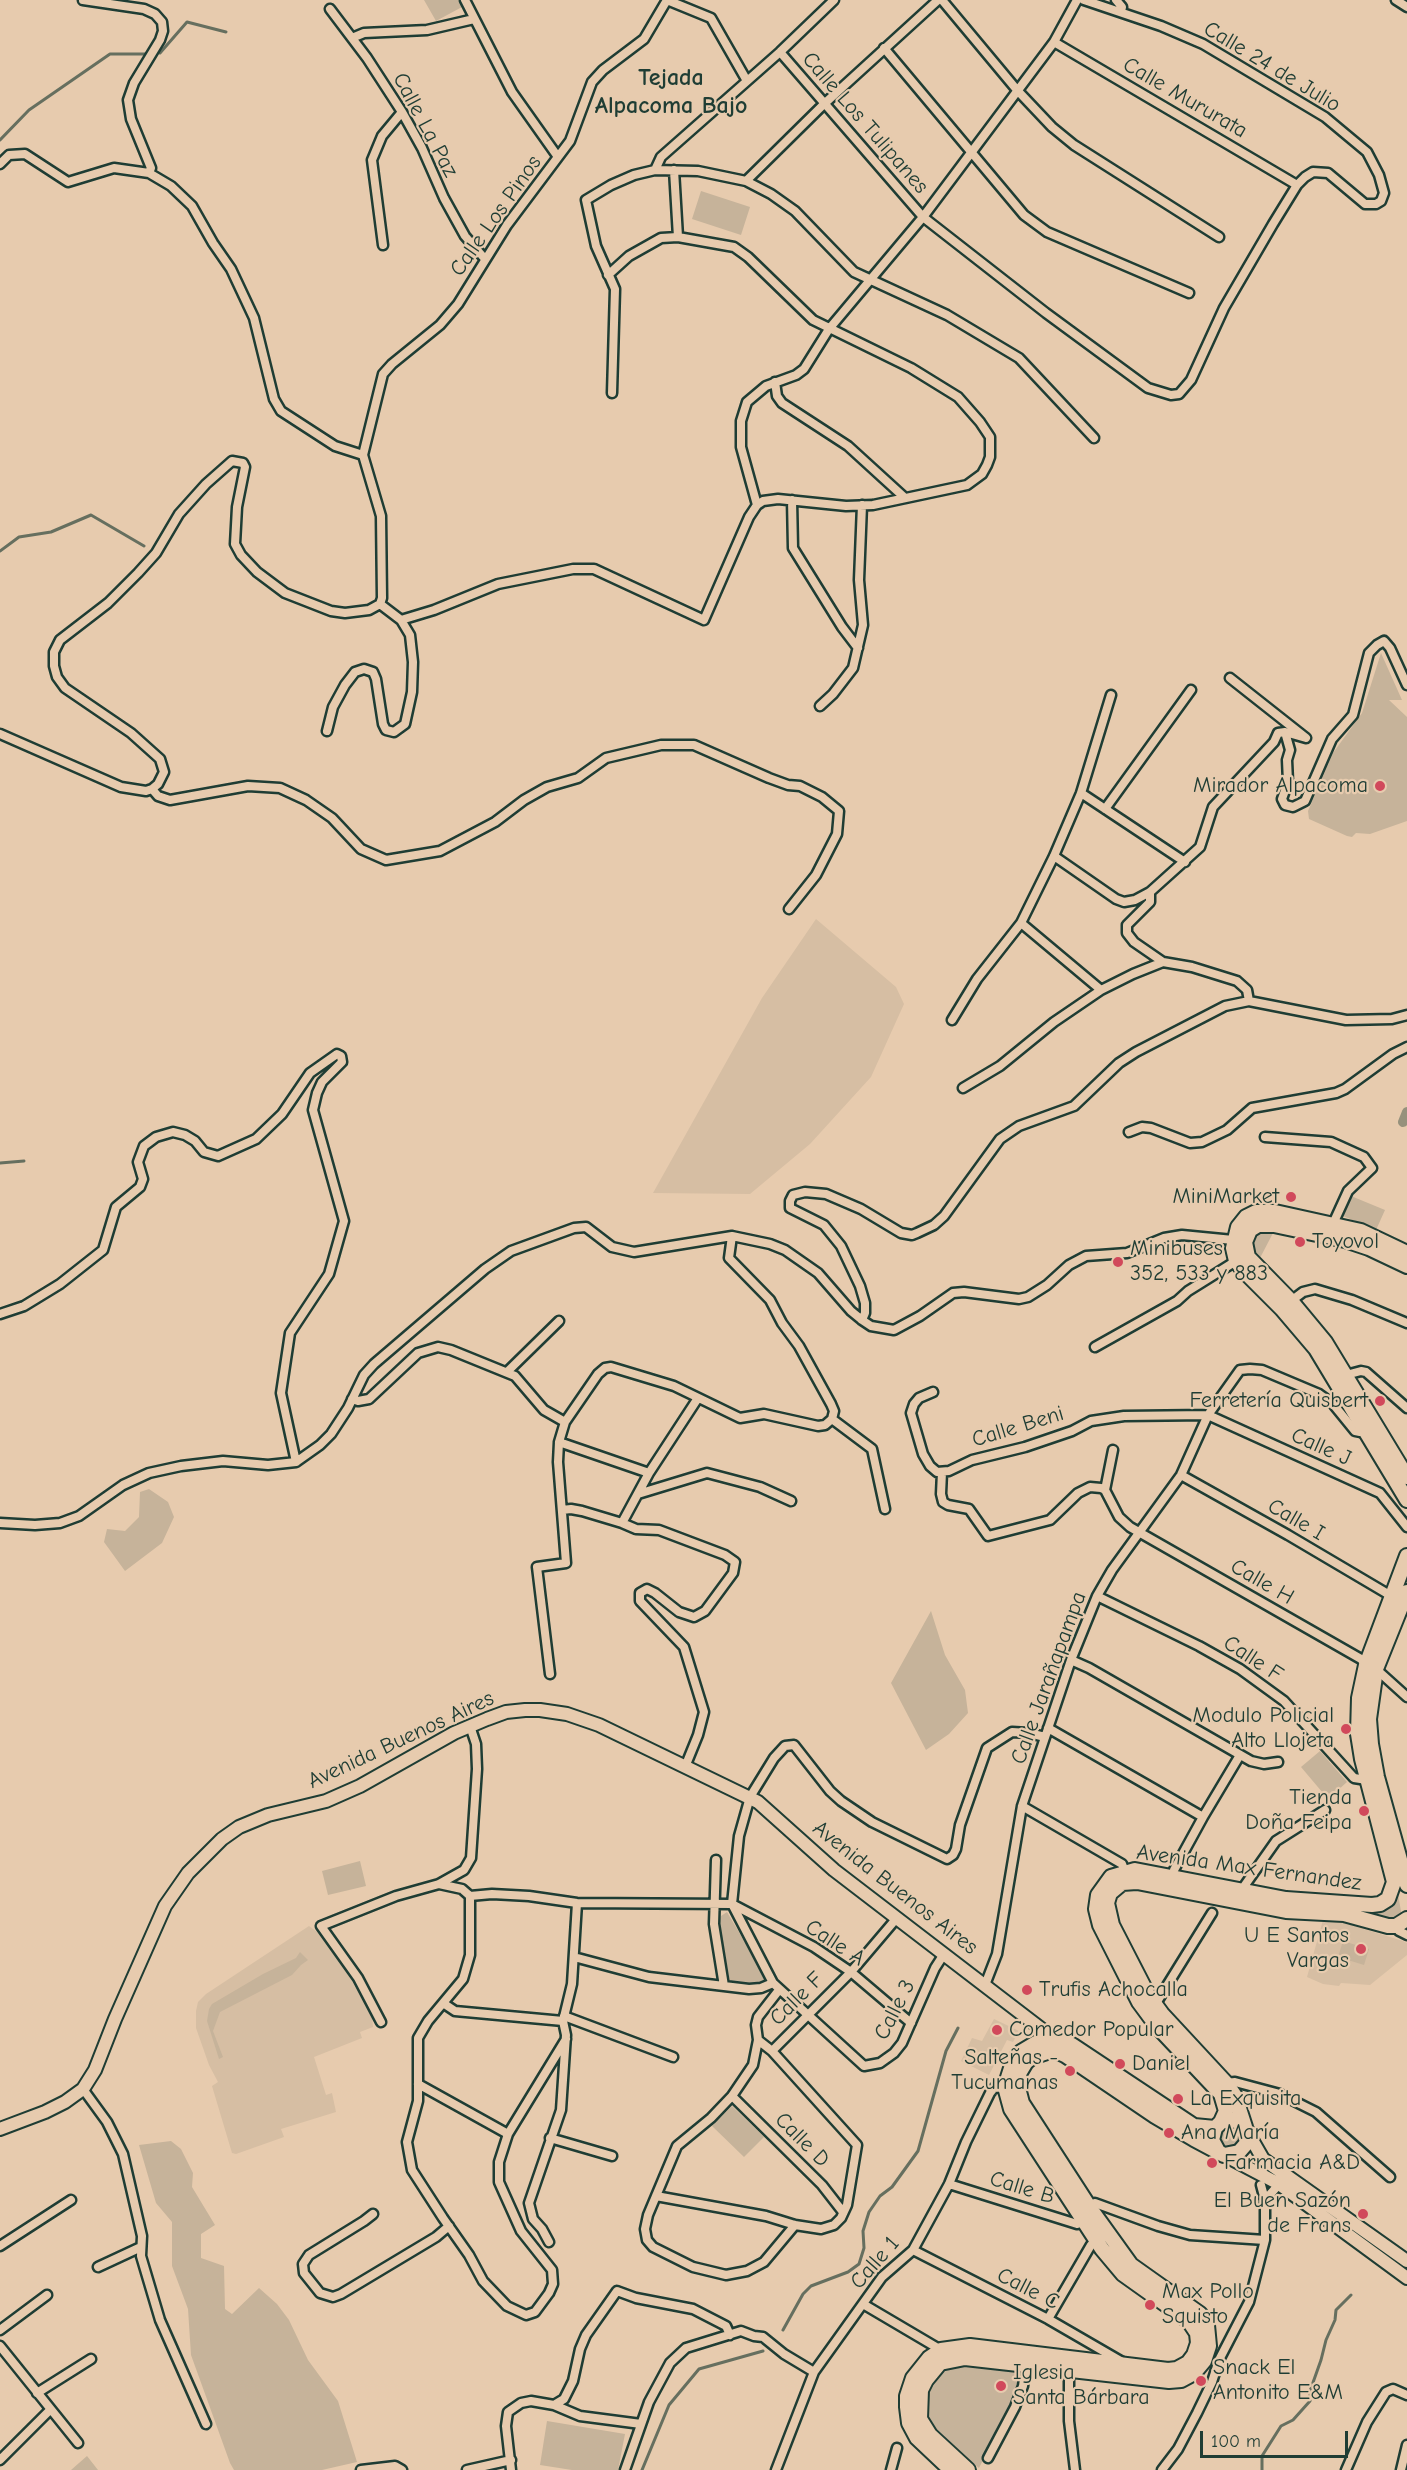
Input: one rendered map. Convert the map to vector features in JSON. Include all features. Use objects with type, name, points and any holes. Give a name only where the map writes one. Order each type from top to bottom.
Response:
[{"type":"main road","points":[[1407,1266],[1331,1230],[1275,1212],[1256,1212],[1242,1222],[1236,1261],[1325,1342],[1341,1378],[1368,1423],[1407,1500]]},
{"type":"main road","points":[[1331,1230],[1361,1231],[1407,1253]]},
{"type":"main road","points":[[1239,1241],[1248,1257],[1287,1305]]},
{"type":"main road","points":[[1368,1423],[1407,1477]]},
{"type":"main road","name":"Avenida Max Fernandez","points":[[1242,1897],[1372,1905],[1380,1904],[1388,1899],[1394,1882],[1372,1779],[1371,1667],[1407,1556]]},
{"type":"main road","name":"Avenida Max Fernandez","points":[[1371,1667],[1407,1592]]},
{"type":"main road","name":"Avenida Max Fernandez","points":[[1372,1779],[1407,1885]]},
{"type":"main road","name":"Avenida Max Fernandez","points":[[1218,2125],[1226,2111],[1221,2094],[1150,2009],[1107,1911],[1110,1893],[1126,1877],[1242,1897],[1286,1911],[1344,1914],[1381,1925],[1403,1927]]},
{"type":"main road","name":"Avenida Max Fernandez","points":[[1150,2009],[1226,2083],[1235,2096],[1246,2130]]},
{"type":"main road","points":[[1087,2214],[1011,2109],[1005,2087],[1013,2062],[1021,2052],[1036,2043],[1047,2046],[1072,2045],[1194,2126],[1218,2125],[1236,2120],[1246,2130],[1243,2149],[1234,2154],[1221,2153],[1212,2140],[1218,2125]]},
{"type":"main road","points":[[951,2470],[923,2445],[915,2421],[921,2390],[944,2355],[970,2346],[1124,2370],[1169,2381],[1181,2380],[1199,2368],[1207,2355],[1209,2331],[1200,2314],[1131,2265],[1101,2236],[1018,2094],[1017,2084],[1020,2072],[1026,2062],[1047,2046]]},
{"type":"main road","name":"Avenida Buenos Aires","points":[[1047,2046],[1065,2055],[1155,2116],[1221,2153]]},
{"type":"main road","points":[[944,2355],[1026,2365],[1069,2363]]},
{"type":"main road","points":[[915,2421],[968,2470]]},
{"type":"street","points":[[83,0],[144,9],[155,14],[162,22],[163,31],[160,40],[134,83],[128,100],[131,119],[151,168],[149,173]]},
{"type":"street","points":[[465,0],[512,92],[558,157]]},
{"type":"street","points":[[667,0],[711,18],[747,81]]},
{"type":"street","name":"Calle Los Pinos","points":[[363,455],[383,374],[440,325],[458,304],[507,225],[570,141],[592,82],[603,70],[645,39],[667,0]]},
{"type":"street","points":[[655,170],[661,157],[780,52],[834,0]]},
{"type":"street","points":[[746,181],[884,48],[940,0],[1052,127],[1074,145],[1219,237]]},
{"type":"street","points":[[757,505],[741,447],[741,421],[747,402],[755,393],[804,369],[829,329],[923,217],[1054,42],[1077,0]]},
{"type":"street","name":"Calle 24 de Julio","points":[[1084,0],[1203,44],[1325,117],[1367,152],[1379,175],[1384,193],[1381,201],[1376,204],[1365,204],[1328,173],[1313,172],[1297,185]]},
{"type":"street","points":[[1116,0],[1122,7],[1121,12]]},
{"type":"street","points":[[1395,0],[1407,7]]},
{"type":"street","name":"Calle La Paz","points":[[330,9],[402,112],[465,236],[485,258]]},
{"type":"street","points":[[352,38],[364,33],[427,30],[474,19]]},
{"type":"street","name":"Calle Mururata","points":[[1054,42],[1297,185]]},
{"type":"street","points":[[884,48],[1024,215],[1047,232],[1189,293]]},
{"type":"street","name":"Calle Los Tulipanes","points":[[780,52],[923,217],[1046,313],[1148,388],[1171,395],[1179,394],[1191,380],[1224,308],[1297,185]]},
{"type":"street","points":[[383,245],[372,160],[382,136],[402,112]]},
{"type":"street","points":[[0,164],[9,155],[25,154],[68,182],[114,168],[149,173],[171,186],[192,206],[231,269],[254,318],[274,399],[281,411],[335,446],[363,455],[381,516],[382,598],[380,604],[369,610],[345,613],[331,611],[285,593],[257,572],[241,555],[235,544],[237,507],[245,466],[243,463],[232,461],[223,467],[179,514],[156,553],[138,573],[108,603],[60,640],[54,652],[57,677],[65,688],[131,733],[160,759],[164,766],[163,778],[152,789],[146,791],[121,787],[0,734]]},
{"type":"street","points":[[612,393],[615,289],[596,246],[586,200],[634,175],[655,170],[698,171],[746,181],[771,194],[795,211],[854,272],[947,315],[1019,358],[1042,386],[1094,438]]},
{"type":"street","points":[[674,170],[678,237]]},
{"type":"street","points":[[401,620],[434,610],[498,584],[573,568],[594,569],[704,620],[750,517],[757,505],[763,501],[778,499],[846,506],[862,505],[967,485],[982,474],[990,457],[990,437],[980,422],[957,397],[911,368],[813,320],[748,257],[734,247],[678,237],[661,238],[643,247],[608,275]]},
{"type":"street","points":[[775,382],[777,396],[782,403],[848,446],[905,498]]},
{"type":"street","points":[[792,500],[793,548],[842,627],[858,648]]},
{"type":"street","points":[[820,706],[833,694],[853,668],[863,626],[858,580],[862,505]]},
{"type":"street","points":[[327,731],[333,707],[345,685],[355,672],[364,669],[373,672],[376,679],[386,730],[394,732],[405,724],[412,692],[413,662],[410,635],[401,620],[380,604]]},
{"type":"street","points":[[1285,732],[1290,750],[1287,760],[1288,782],[1282,800],[1285,805],[1293,807],[1305,801],[1332,739],[1353,715],[1369,653],[1377,645],[1384,641],[1390,648],[1407,685]]},
{"type":"street","points":[[1054,856],[1116,900],[1135,900],[1150,892],[1200,847],[1213,807],[1274,742],[1278,733],[1285,732],[1306,738],[1230,678]]},
{"type":"street","points":[[1105,810],[1191,690]]},
{"type":"street","points":[[952,1020],[977,979],[1021,923],[1054,856],[1081,793],[1110,695]]},
{"type":"street","points":[[152,789],[158,796],[170,800],[248,786],[280,788],[306,800],[332,818],[361,849],[386,860],[440,851],[495,822],[524,800],[547,787],[578,778],[606,758],[661,745],[694,745],[769,778],[788,785],[800,786],[822,797],[839,811],[837,834],[816,875],[789,909]]},
{"type":"street","points":[[1081,793],[1185,862]]},
{"type":"street","points":[[1150,892],[1150,902],[1127,925],[1127,933],[1134,942],[1163,962],[1192,967],[1237,981],[1248,990],[1249,1001]]},
{"type":"street","points":[[1021,923],[1101,990]]},
{"type":"street","points":[[963,1088],[1000,1066],[1054,1022],[1101,990],[1163,962]]},
{"type":"street","points":[[862,1320],[866,1303],[841,1246],[824,1225],[790,1208],[793,1195],[805,1192],[826,1194],[861,1209],[901,1233],[912,1235],[934,1225],[944,1216],[1000,1139],[1019,1126],[1074,1106],[1119,1063],[1224,1006],[1249,1001],[1346,1020],[1392,1019],[1407,1015]]},
{"type":"street","points":[[1129,1132],[1142,1127],[1151,1128],[1190,1143],[1202,1142],[1227,1130],[1252,1108],[1336,1093],[1345,1089],[1393,1054],[1407,1047]]},
{"type":"street","points":[[0,1314],[24,1306],[60,1284],[103,1250],[116,1207],[140,1187],[142,1179],[138,1162],[144,1146],[156,1137],[173,1132],[185,1135],[204,1152],[218,1156],[256,1139],[282,1114],[310,1073],[337,1054],[341,1056],[342,1062],[322,1082],[316,1093],[313,1110],[344,1221],[329,1274],[290,1333],[281,1393],[296,1462]]},
{"type":"street","points":[[1265,1137],[1331,1142],[1364,1157],[1372,1168],[1348,1191],[1331,1230]]},
{"type":"street","points":[[0,1523],[34,1525],[60,1522],[79,1516],[123,1485],[150,1473],[181,1466],[223,1461],[268,1465],[296,1462],[331,1434],[364,1375],[374,1364],[486,1269],[511,1251],[581,1227],[590,1229],[612,1247],[634,1252],[732,1236],[770,1244],[794,1255],[818,1273],[851,1311],[862,1320],[871,1326],[894,1330],[953,1293],[964,1292],[1018,1299],[1037,1292],[1069,1265],[1086,1256],[1127,1253],[1164,1238],[1182,1235],[1239,1241]]},
{"type":"street","points":[[550,1674],[537,1567],[567,1563],[558,1462],[559,1442],[565,1422],[598,1374],[605,1368],[612,1367],[674,1386],[740,1418],[764,1414],[818,1426],[825,1425],[832,1419],[834,1411],[831,1404],[770,1300],[729,1258],[732,1236]]},
{"type":"street","points":[[1095,1347],[1177,1301],[1188,1291],[1236,1261]]},
{"type":"street","points":[[1287,1305],[1303,1292],[1315,1289],[1352,1300],[1407,1323]]},
{"type":"street","points":[[507,1372],[559,1321]]},
{"type":"street","points":[[352,1399],[358,1401],[369,1399],[418,1353],[431,1348],[445,1348],[507,1372],[523,1383],[544,1410],[565,1422]]},
{"type":"street","name":"Calle Jarañapampa","points":[[985,1985],[997,1954],[1022,1806],[1071,1660],[1097,1596],[1180,1475],[1208,1415],[1240,1370],[1262,1370],[1329,1400],[1354,1431],[1360,1432],[1368,1423]]},
{"type":"street","points":[[1341,1378],[1360,1371],[1366,1372],[1407,1408]]},
{"type":"street","points":[[933,1392],[920,1398],[914,1404],[911,1413],[923,1454],[934,1470],[942,1472],[941,1494],[944,1502],[948,1505],[969,1509],[988,1536],[1050,1520],[1078,1493],[1090,1487],[1096,1486],[1105,1490],[1113,1450]]},
{"type":"street","points":[[622,1522],[649,1473],[698,1398]]},
{"type":"street","name":"Calle Beni","points":[[942,1472],[972,1460],[1025,1447],[1072,1431],[1091,1420],[1124,1416],[1208,1415]]},
{"type":"street","name":"Calle J","points":[[1208,1415],[1380,1493],[1407,1527]]},
{"type":"street","points":[[832,1419],[872,1449],[885,1509]]},
{"type":"street","points":[[559,1442],[649,1473]]},
{"type":"street","points":[[638,1494],[707,1473],[760,1487],[791,1501]]},
{"type":"street","name":"Calle I","points":[[1180,1475],[1393,1597]]},
{"type":"street","name":"Calle H","points":[[1105,1490],[1119,1517],[1139,1532],[1361,1659],[1407,1697]]},
{"type":"street","points":[[562,1510],[571,1509],[622,1522],[636,1530],[659,1530],[725,1555],[735,1562],[733,1573],[705,1611],[694,1617],[679,1612],[655,1593],[647,1590],[640,1593],[640,1601],[684,1647],[704,1712],[698,1735],[685,1767]]},
{"type":"street","name":"Calle F","points":[[1097,1596],[1199,1646],[1240,1669],[1284,1701],[1354,1778],[1372,1779]]},
{"type":"street","points":[[1071,1660],[1089,1668],[1240,1755],[1264,1764],[1278,1762]]},
{"type":"street","name":"Avenida Buenos Aires","points":[[0,2129],[45,2112],[84,2089],[95,2070],[165,1906],[188,1873],[208,1851],[238,1827],[268,1815],[326,1801],[360,1786],[470,1726],[506,1712],[540,1710],[567,1714],[599,1725],[750,1797],[811,1851],[896,1919],[1044,2031],[1047,2046]]},
{"type":"street","points":[[381,2022],[357,1978],[321,1926],[396,1896],[439,1884],[464,1870],[471,1858],[477,1769],[476,1744],[470,1726]]},
{"type":"street","points":[[1048,1728],[1203,1817]]},
{"type":"street","points":[[806,2015],[776,1987],[732,1904],[739,1836],[750,1797],[774,1758],[785,1746],[794,1745],[830,1791],[841,1801],[872,1822],[947,1858],[953,1855],[956,1849],[960,1826],[987,1748],[1012,1732],[1045,1737]]},
{"type":"street","points":[[1171,1883],[1174,1870],[1240,1755]]},
{"type":"street","points":[[1022,1806],[1122,1864],[1126,1877]]},
{"type":"street","points":[[1242,1897],[1245,1885],[1276,1841],[1325,1810]]},
{"type":"street","points":[[716,1860],[714,1924],[724,1986]]},
{"type":"street","points":[[439,1884],[462,1889],[470,1896],[492,1894],[530,1896],[577,1903],[732,1904]]},
{"type":"street","points":[[470,1896],[468,1969],[456,1989],[428,2021],[418,2038],[418,2101],[407,2142],[412,2170],[448,2226],[470,2255],[483,2281],[507,2306],[526,2315],[535,2312],[549,2293],[552,2284],[552,2270],[521,2231],[499,2182],[499,2162],[508,2134],[566,2038]]},
{"type":"street","points":[[549,2242],[542,2229],[532,2219],[529,2203],[561,2110],[566,2038],[563,2018],[572,1984],[577,1903]]},
{"type":"street","name":"Calle A","points":[[732,1904],[814,1947],[851,1972],[911,2023]]},
{"type":"street","points":[[1150,2009],[1212,1913]]},
{"type":"street","name":"Calle F","points":[[772,2051],[851,1972],[896,1919]]},
{"type":"street","name":"Calle 3","points":[[806,2015],[864,2066],[880,2063],[894,2053],[944,1954]]},
{"type":"street","points":[[574,1958],[649,1977],[724,1986],[776,1987]]},
{"type":"street","points":[[776,1987],[758,2017],[756,2025],[758,2040],[753,2065],[732,2096],[711,2118],[677,2146],[645,2229],[647,2241],[653,2247],[693,2267],[726,2275],[764,2262],[795,2225]]},
{"type":"street","points":[[443,2003],[455,2011],[563,2018],[673,2056]]},
{"type":"street","points":[[656,2196],[766,2216],[795,2225],[828,2228],[838,2222],[847,2205],[857,2145],[772,2051],[758,2040]]},
{"type":"street","points":[[1226,2083],[1235,2082],[1280,2094],[1316,2112],[1390,2177]]},
{"type":"street","points":[[418,2084],[508,2134]]},
{"type":"street","name":"Calle 1","points":[[776,2470],[814,2372],[882,2277],[913,2250],[949,2184],[966,2142],[990,2094],[994,2088],[1005,2087]]},
{"type":"street","points":[[84,2089],[107,2122],[123,2154],[142,2236],[141,2256],[164,2330],[206,2424]]},
{"type":"street","name":"Calle D","points":[[732,2096],[822,2185],[843,2212]]},
{"type":"street","name":"Avenida Buenos Aires","points":[[1246,2130],[1258,2154],[1283,2180],[1407,2278]]},
{"type":"street","points":[[550,2138],[612,2156]]},
{"type":"street","name":"Avenida Buenos Aires","points":[[1221,2153],[1283,2180],[1407,2261]]},
{"type":"street","points":[[1265,2200],[1283,2180]]},
{"type":"street","name":"Calle B","points":[[949,2184],[1077,2224],[1087,2214]]},
{"type":"street","points":[[1162,2470],[1178,2449],[1212,2382],[1207,2355],[1249,2302],[1265,2240],[1265,2200],[1261,2185]]},
{"type":"street","points":[[0,2246],[71,2200]]},
{"type":"street","points":[[1087,2214],[1095,2203],[1190,2235],[1265,2240]]},
{"type":"street","points":[[373,2214],[309,2255],[303,2264],[304,2273],[320,2293],[333,2297],[341,2294],[436,2237],[448,2226]]},
{"type":"street","points":[[1048,2319],[1101,2236]]},
{"type":"street","points":[[98,2267],[141,2247]]},
{"type":"street","name":"Calle C","points":[[913,2250],[1117,2357],[1124,2370]]},
{"type":"street","points":[[554,2404],[564,2399],[573,2381],[586,2334],[617,2290],[636,2298],[693,2309],[726,2326],[730,2335]]},
{"type":"street","points":[[0,2330],[47,2295]]},
{"type":"street","points":[[863,2304],[944,2355]]},
{"type":"street","points":[[626,2470],[641,2424],[666,2369],[680,2352],[702,2342],[741,2331],[763,2337],[784,2354],[814,2372]]},
{"type":"street","points":[[0,2346],[78,2444]]},
{"type":"street","points":[[37,2393],[91,2359]]},
{"type":"street","points":[[1069,2363],[1068,2421],[1076,2470]]},
{"type":"street","points":[[988,2458],[1015,2407],[1023,2385],[1026,2365]]},
{"type":"street","points":[[1346,2470],[1367,2422],[1386,2392],[1394,2389],[1407,2395]]},
{"type":"street","points":[[511,2470],[506,2426],[508,2412],[521,2403],[554,2404],[580,2416],[641,2424]]},
{"type":"street","points":[[0,2460],[50,2410]]},
{"type":"street","points":[[1401,2470],[1407,2445]]},
{"type":"street","points":[[891,2470],[897,2448]]},
{"type":"street","points":[[467,2470],[511,2460]]},
{"type":"street","points":[[361,2470],[398,2469]]},
{"type":"shaded area","points":[[424,0],[458,0],[462,7],[436,21]]},
{"type":"shaded area","points":[[701,191],[750,207],[741,235],[692,219]]},
{"type":"shaded area","points":[[1381,653],[1402,700],[1389,700],[1407,717],[1407,821],[1370,834],[1356,833],[1352,837],[1309,819],[1308,811],[1333,753],[1362,713]]},
{"type":"shaded area","points":[[816,919],[896,987],[904,1004],[871,1077],[810,1144],[750,1194],[653,1193],[762,998]]},
{"type":"shaded area","points":[[1351,1196],[1385,1210],[1376,1230],[1343,1216]]},
{"type":"shaded area","points":[[1264,1231],[1273,1233],[1260,1258],[1254,1252],[1253,1241],[1257,1234]]},
{"type":"shaded area","points":[[149,1489],[168,1502],[174,1517],[162,1543],[125,1571],[104,1542],[107,1529],[125,1531],[139,1517],[140,1492]]},
{"type":"shaded area","points":[[931,1611],[945,1655],[965,1690],[968,1713],[949,1734],[926,1750],[891,1683]]},
{"type":"shaded area","points":[[1320,1751],[1347,1782],[1328,1799],[1301,1767]]},
{"type":"shaded area","points":[[360,1861],[366,1886],[328,1895],[322,1871]]},
{"type":"shaded area","points":[[1398,1894],[1402,1917],[1395,1921],[1345,1909],[1394,1900]]},
{"type":"shaded area","points":[[727,1912],[763,1973],[766,1981],[762,1984],[730,1982],[719,1921],[721,1916]]},
{"type":"shaded area","name":"U E Santos Vargas","points":[[1323,1920],[1344,1923],[1403,1941],[1407,1943],[1407,1955],[1370,1985],[1323,1984],[1307,1977]]},
{"type":"shaded area","points":[[309,1926],[328,1940],[372,2016],[373,2027],[360,2032],[362,2038],[314,2057],[326,2095],[332,2093],[336,2112],[281,2129],[284,2137],[236,2154],[232,2153],[212,2086],[218,2082],[209,2065],[196,2028],[198,2002],[206,1994]]},
{"type":"shaded area","points":[[1343,1941],[1369,1949],[1364,1965],[1338,1957]]},
{"type":"shaded area","points":[[300,1952],[308,1960],[292,1975],[220,2012],[213,2031],[223,2057],[219,2059],[207,2021],[212,2004],[263,1974],[296,1958]]},
{"type":"shaded area","points":[[994,2019],[1019,2031],[1013,2042],[1007,2040],[989,2075],[961,2061],[972,2038],[982,2041]]},
{"type":"shaded area","points":[[732,2106],[764,2137],[744,2157],[712,2126]]},
{"type":"shaded area","points":[[1230,2126],[1238,2129],[1241,2137],[1238,2145],[1230,2148],[1222,2145],[1219,2137],[1222,2129]]},
{"type":"shaded area","points":[[171,2141],[181,2149],[193,2173],[192,2187],[215,2225],[201,2234],[201,2258],[224,2266],[225,2309],[232,2314],[259,2288],[277,2304],[289,2320],[308,2360],[338,2401],[357,2462],[322,2470],[234,2470],[191,2355],[188,2309],[172,2266],[172,2222],[156,2203],[139,2145]]},
{"type":"shaded area","points":[[951,2365],[1015,2369],[1020,2373],[1012,2402],[979,2468],[942,2437],[928,2420],[925,2406],[931,2390],[941,2373]]},
{"type":"shaded area","points":[[547,2421],[625,2434],[618,2470],[572,2470],[540,2465]]},
{"type":"shaded area","points":[[87,2456],[98,2470],[71,2470]]},
{"type":"waterway","points":[[160,53],[187,22],[226,32]]},
{"type":"waterway","points":[[0,140],[29,110],[110,54],[148,54]]},
{"type":"waterway","points":[[0,551],[19,537],[51,532],[91,515],[144,546]]},
{"type":"waterway","points":[[1403,1122],[1407,1112]]},
{"type":"waterway","points":[[0,1163],[24,1161]]},
{"type":"waterway","points":[[783,2330],[803,2294],[811,2286],[848,2272],[859,2264],[864,2248],[863,2231],[869,2212],[880,2196],[892,2187],[918,2151],[946,2051],[958,2028]]},
{"type":"waterway","points":[[1262,2470],[1262,2456],[1281,2426],[1293,2420],[1310,2401],[1310,2391],[1326,2340],[1335,2320],[1336,2310],[1351,2295]]},
{"type":"waterway","points":[[642,2470],[669,2405],[699,2369],[763,2351]]},
{"type":"place","name":"Mirador Alpacoma","points":[[1380,786]]},
{"type":"place","name":"MiniMarket","points":[[1291,1197]]},
{"type":"place","name":"Toyovol","points":[[1300,1242]]},
{"type":"place","name":"Minibuses 352, 533 y 883","points":[[1118,1262]]},
{"type":"place","name":"Ferretería Quisbert","points":[[1380,1401]]},
{"type":"place","name":"Modulo Policial Alto Llojeta","points":[[1346,1729]]},
{"type":"place","name":"Tienda Doña Feipa","points":[[1364,1811]]},
{"type":"place","name":"U E Santos Vargas","points":[[1361,1949]]},
{"type":"place","name":"Trufis Achocalla","points":[[1027,1990]]},
{"type":"place","name":"Comedor Popular","points":[[997,2030]]},
{"type":"place","name":"Daniel","points":[[1120,2064]]},
{"type":"place","name":"Salteñas - Tucumanas","points":[[1070,2071]]},
{"type":"place","name":"La Exquisita","points":[[1178,2099]]},
{"type":"place","name":"Ana María","points":[[1169,2133]]},
{"type":"place","name":"Farmacia A&D","points":[[1212,2163]]},
{"type":"place","name":"El Buen Sazón de Frans","points":[[1363,2214]]},
{"type":"place","name":"Max Pollo Squisto","points":[[1150,2305]]},
{"type":"place","name":"Snack El Antonito E&M","points":[[1201,2381]]},
{"type":"place","name":"Iglesia Santa Bárbara","points":[[1001,2386]]},
{"type":"district","name":"Tejada Alpacoma Bajo","points":[[671,92]]}]
